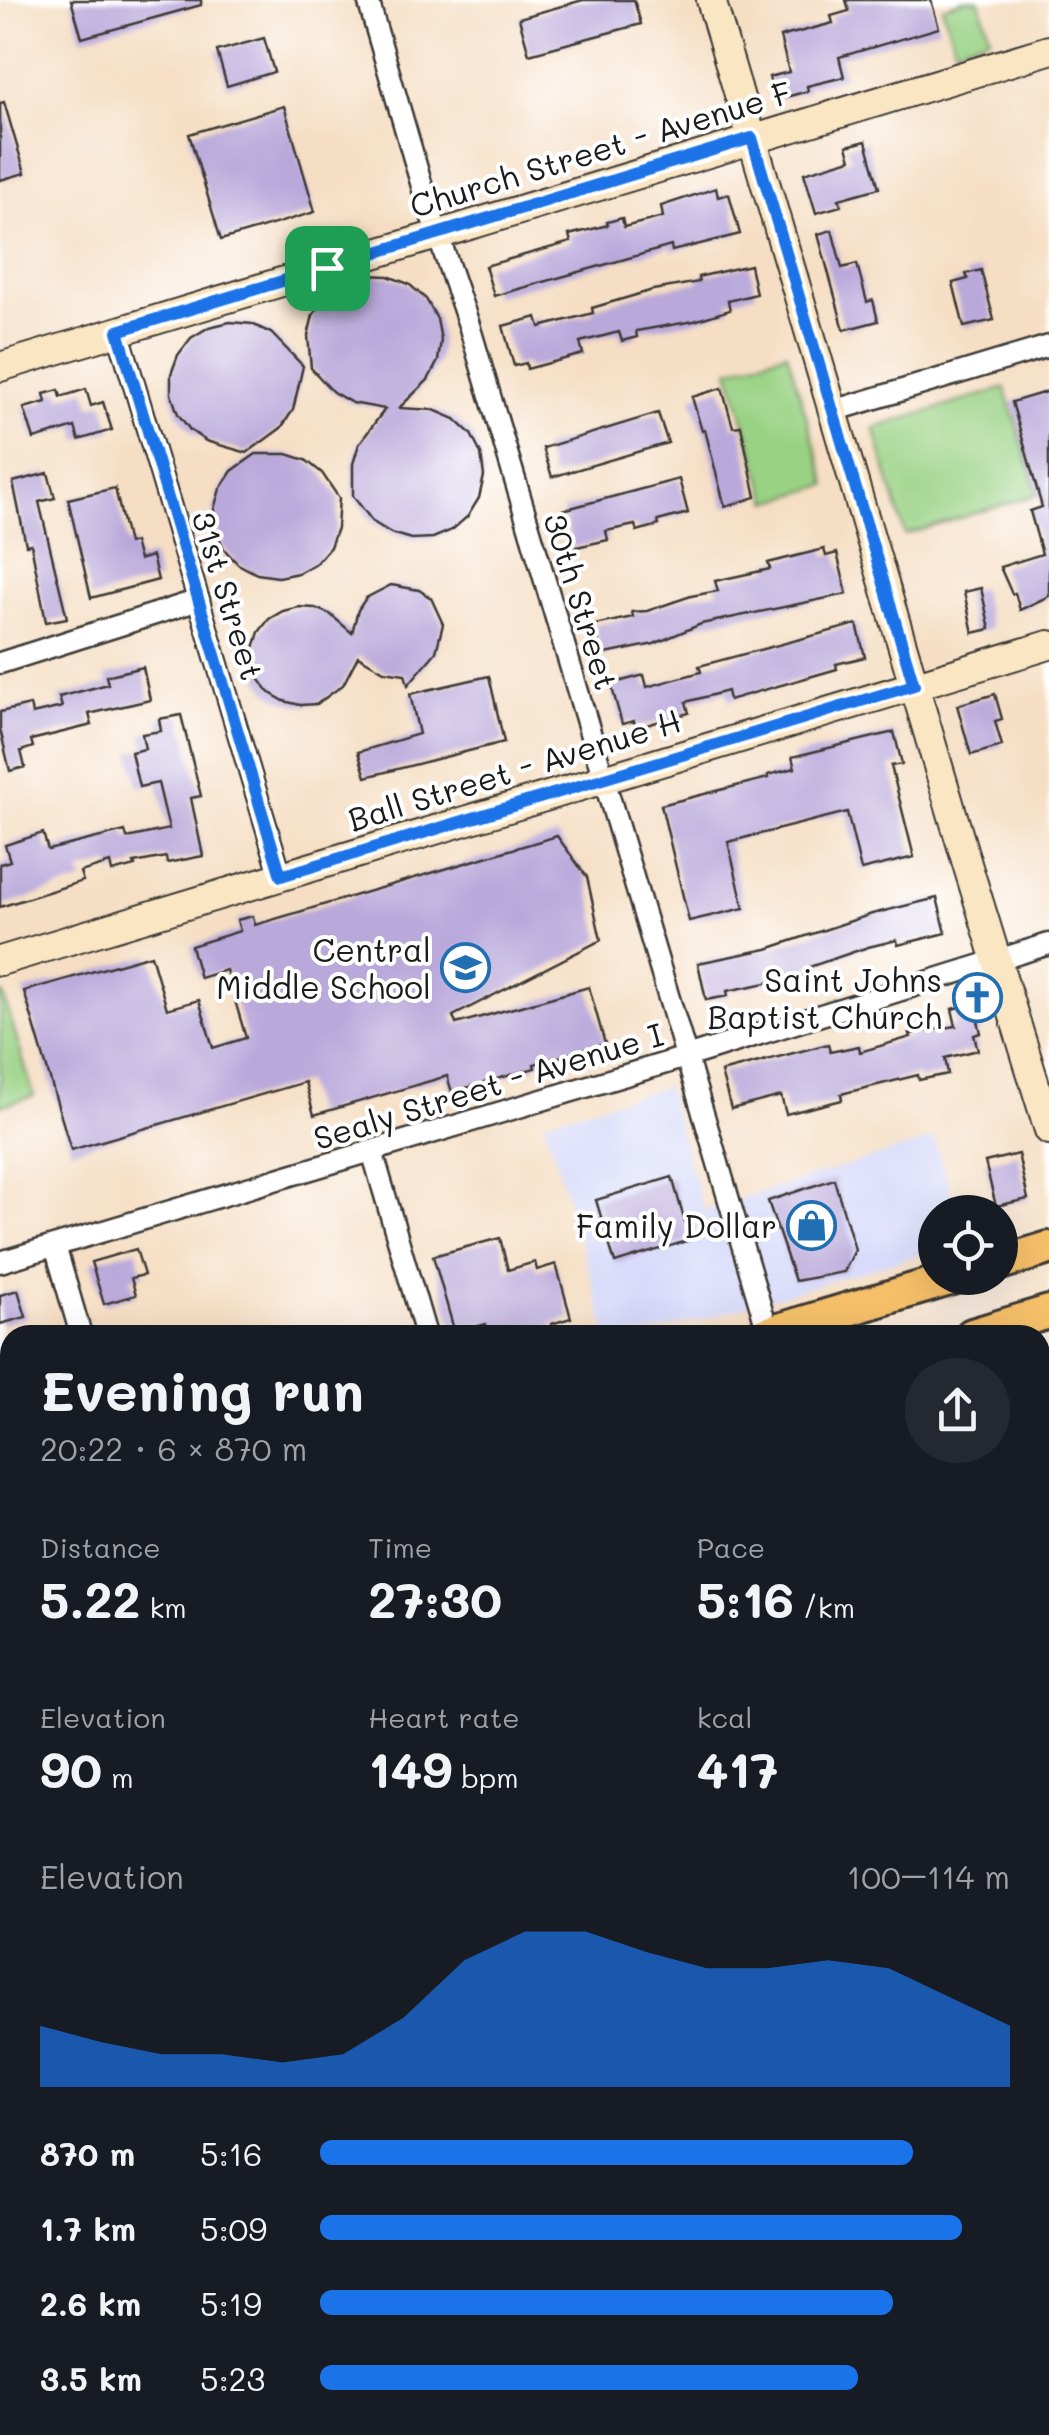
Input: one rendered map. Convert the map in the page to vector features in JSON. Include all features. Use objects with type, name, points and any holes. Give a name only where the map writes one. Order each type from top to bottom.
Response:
[{"type":"main road","points":[[1018,1257],[1049,1248]]},
{"type":"main road","points":[[796,1325],[918,1288]]},
{"type":"main road","points":[[1005,1325],[1049,1312]]},
{"type":"street","name":"30th Street","points":[[368,0],[437,235],[469,325],[763,1325]]},
{"type":"street","points":[[710,0],[1049,1130]]},
{"type":"street","name":"Church Street - Avenue F","points":[[0,367],[1049,50]]},
{"type":"street","name":"31st Street","points":[[118,331],[281,876]]},
{"type":"street","points":[[833,412],[1049,346]]},
{"type":"street","points":[[0,663],[199,600]]},
{"type":"street","name":"Ball Street - Avenue H","points":[[0,962],[1049,645]]},
{"type":"street","name":"Sealy Street - Avenue I","points":[[0,1262],[1049,944]]},
{"type":"street","points":[[372,1151],[423,1325]]},
{"type":"street","points":[[55,1246],[78,1325]]},
{"type":"shaded area","points":[[666,1087],[704,1210],[934,1139],[952,1195],[918,1195],[918,1255],[682,1325],[605,1325],[544,1121]]},
{"type":"green space","points":[[979,0],[990,37],[955,48],[942,7]]},
{"type":"green space","points":[[787,352],[827,485],[769,502],[729,370]]},
{"type":"green space","points":[[1005,388],[1038,494],[905,535],[874,428]]},
{"type":"green space","points":[[3,994],[34,1096],[0,1106],[0,995]]},
{"type":"building","points":[[71,0],[201,0],[201,5],[82,38]]},
{"type":"building","points":[[583,0],[634,0],[641,24],[529,54],[519,18]]},
{"type":"building","points":[[846,0],[931,0],[939,28],[839,57],[844,77],[807,86],[808,91],[775,100],[769,77],[789,72],[780,37],[833,23],[831,16],[849,11]]},
{"type":"building","points":[[264,38],[274,72],[227,86],[217,51]]},
{"type":"building","points":[[4,102],[25,173],[0,180],[0,103]]},
{"type":"building","points":[[284,106],[315,212],[221,240],[189,134]]},
{"type":"building","points":[[866,141],[879,188],[839,199],[841,206],[816,213],[804,173],[851,159],[847,146]]},
{"type":"building","points":[[716,188],[718,197],[729,194],[740,234],[672,251],[671,246],[494,296],[485,266],[571,242],[569,235],[608,225],[607,222],[622,218],[624,227],[663,217],[661,206]]},
{"type":"building","points":[[832,230],[842,268],[857,264],[867,302],[873,300],[878,321],[844,330],[818,234]]},
{"type":"building","points":[[750,265],[756,294],[728,301],[730,310],[636,331],[637,337],[622,341],[619,332],[580,342],[583,354],[527,369],[526,363],[514,366],[503,326],[537,317],[540,327],[593,313],[592,308],[653,290],[699,282],[698,277]]},
{"type":"building","points":[[981,270],[994,320],[964,327],[953,283]]},
{"type":"building","points":[[365,275],[388,276],[409,284],[426,299],[437,319],[441,340],[438,361],[428,380],[399,408],[434,410],[455,419],[471,434],[481,454],[484,476],[479,498],[468,516],[452,530],[433,538],[411,539],[391,533],[373,522],[353,496],[353,464],[359,444],[385,409],[352,403],[333,392],[311,368],[308,336],[313,315],[326,296],[344,282]]},
{"type":"building","points":[[230,322],[252,324],[271,333],[303,366],[293,410],[281,428],[247,453],[206,441],[190,430],[178,414],[171,394],[171,374],[178,355],[191,338],[209,327]]},
{"type":"building","points":[[722,388],[733,427],[741,426],[756,497],[725,507],[692,397]]},
{"type":"building","points":[[86,389],[91,406],[103,402],[112,430],[79,440],[75,427],[34,439],[24,408],[46,402],[44,394],[59,390],[61,397]]},
{"type":"building","points":[[1049,391],[1049,596],[1020,610],[1000,567],[1042,554],[1030,511],[1042,507],[1012,402]]},
{"type":"building","points":[[658,413],[668,443],[552,477],[543,448]]},
{"type":"building","points":[[256,454],[287,454],[306,460],[322,473],[339,498],[337,528],[330,547],[316,563],[298,573],[278,577],[257,574],[238,564],[224,549],[216,530],[214,509],[220,489],[232,471]]},
{"type":"building","points":[[48,473],[55,498],[39,502],[67,618],[46,622],[31,544],[26,545],[13,482]]},
{"type":"building","points":[[679,479],[688,513],[637,531],[635,525],[606,531],[608,540],[572,548],[563,510]]},
{"type":"building","points":[[115,488],[128,544],[134,542],[139,560],[152,556],[158,580],[91,598],[68,499]]},
{"type":"building","points":[[824,549],[826,556],[837,553],[847,594],[701,624],[654,644],[601,655],[595,625],[718,591],[715,581],[770,569],[768,563]]},
{"type":"building","points":[[391,585],[419,590],[431,598],[443,624],[436,652],[408,685],[405,674],[384,671],[358,656],[343,685],[317,704],[300,705],[270,693],[254,665],[259,632],[269,619],[299,607],[315,608],[330,614],[352,633],[366,598]]},
{"type":"building","points":[[981,588],[990,629],[973,633],[964,592]]},
{"type":"building","points":[[857,624],[865,657],[836,664],[837,669],[729,700],[727,691],[686,702],[689,713],[636,728],[634,721],[622,724],[611,684],[644,675],[647,687],[701,672],[699,666]]},
{"type":"building","points":[[143,667],[150,700],[89,714],[92,725],[31,740],[33,747],[21,751],[25,767],[10,771],[0,712],[30,705],[32,714],[62,707],[59,697],[108,684],[106,676]]},
{"type":"building","points":[[489,676],[504,742],[366,777],[358,752],[419,734],[410,694]]},
{"type":"building","points":[[995,694],[1002,719],[995,721],[1002,746],[971,755],[957,705]]},
{"type":"building","points":[[181,715],[201,796],[191,798],[203,856],[167,863],[166,857],[112,872],[110,863],[80,872],[83,881],[0,907],[0,864],[10,861],[5,845],[43,833],[48,850],[125,831],[127,838],[169,829],[158,783],[139,787],[131,752],[145,749],[142,734],[161,731],[159,719]]},
{"type":"building","points":[[894,732],[902,764],[891,766],[914,857],[861,870],[847,812],[728,842],[744,908],[689,921],[661,805],[768,778],[795,768],[792,757]]},
{"type":"building","points":[[557,836],[587,877],[601,940],[453,1016],[456,1024],[589,987],[605,1044],[452,1092],[447,1076],[314,1115],[305,1082],[71,1150],[24,991],[151,955],[167,1009],[199,1000],[213,1048],[246,1038],[226,970],[200,978],[191,946],[240,931],[237,920],[253,916],[255,925]]},
{"type":"building","points":[[937,898],[946,933],[898,945],[897,940],[868,947],[809,967],[811,974],[727,991],[728,996],[706,1000],[698,963],[767,949],[872,914]]},
{"type":"building","points":[[974,1004],[981,1033],[974,1035],[978,1050],[945,1058],[948,1074],[919,1080],[918,1075],[841,1094],[842,1100],[786,1114],[781,1096],[731,1109],[721,1072],[828,1044],[830,1052],[859,1046],[860,1052],[911,1037],[910,1034],[956,1026],[952,1009]]},
{"type":"building","points":[[1018,1154],[1028,1199],[1018,1201],[1018,1195],[993,1195],[985,1162]]},
{"type":"building","points":[[672,1177],[690,1240],[615,1263],[596,1200]]},
{"type":"building","name":"Family Dollar","points":[[834,1179],[855,1250],[844,1272],[795,1281],[768,1201]]},
{"type":"building","points":[[500,1238],[508,1270],[535,1262],[537,1270],[556,1264],[571,1318],[551,1325],[453,1325],[433,1256]]},
{"type":"building","points":[[136,1249],[144,1275],[131,1278],[136,1295],[104,1304],[91,1262]]},
{"type":"building","points":[[18,1290],[26,1317],[0,1324],[0,1295]]},
{"type":"place","name":"Central Middle School","points":[[466,967]]},
{"type":"place","name":"Saint Johns Baptist Church","points":[[977,997]]},
{"type":"place","name":"Family Dollar","points":[[812,1225]]},
{"type":"route","points":[[752,138],[914,685],[281,876],[118,331],[327,268],[752,138]]}]
